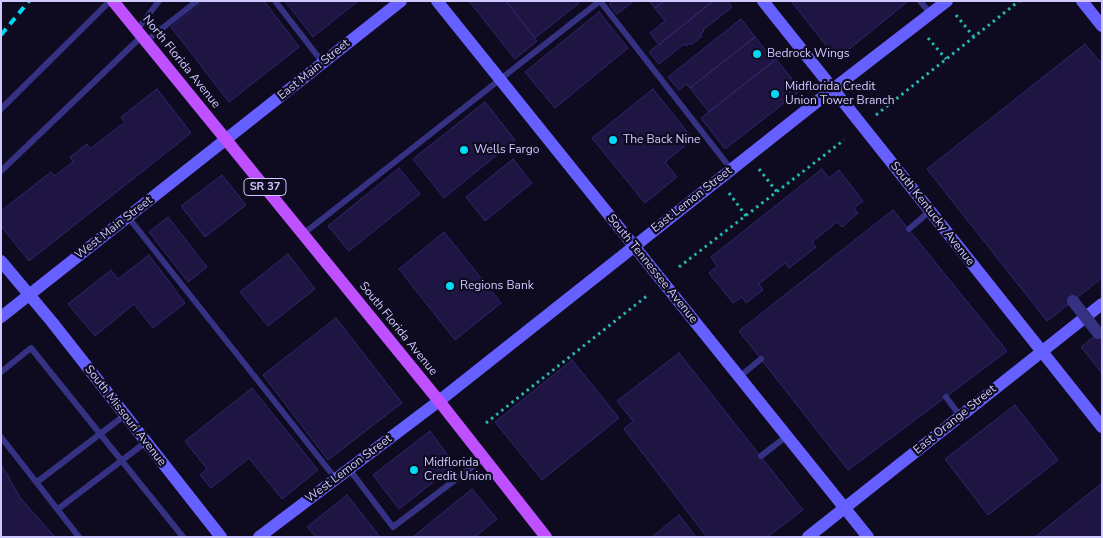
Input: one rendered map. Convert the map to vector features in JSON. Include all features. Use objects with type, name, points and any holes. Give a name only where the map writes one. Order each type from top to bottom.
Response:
[{"type":"main road","name":"North Florida Avenue","points":[[112,1],[227,140]]},
{"type":"main road","name":"South Florida Avenue","points":[[227,140],[439,401],[546,537]]},
{"type":"street","name":"East Main Street","points":[[227,140],[401,1]]},
{"type":"street","name":"South Tennessee Avenue","points":[[437,1],[868,537]]},
{"type":"street","name":"South Kentucky Avenue","points":[[763,1],[1102,427]]},
{"type":"street","name":"East Lemon Street","points":[[439,401],[947,1]]},
{"type":"street","points":[[1082,1],[1102,26]]},
{"type":"street","name":"West Main Street","points":[[1,317],[227,140]]},
{"type":"street","name":"South Missouri Avenue","points":[[1,260],[222,537]]},
{"type":"street","points":[[1073,301],[1099,332]]},
{"type":"street","name":"East Orange Street","points":[[808,537],[1102,304]]},
{"type":"street","name":"West Lemon Street","points":[[259,537],[439,401]]},
{"type":"lane","points":[[1,109],[112,1]]},
{"type":"lane","points":[[142,36],[159,1]]},
{"type":"lane","points":[[1,171],[142,36],[197,1]]},
{"type":"lane","points":[[276,1],[323,63]]},
{"type":"lane","points":[[303,234],[600,1],[732,169]]},
{"type":"lane","points":[[920,1],[930,14]]},
{"type":"lane","points":[[909,230],[930,211]]},
{"type":"lane","points":[[128,217],[336,479]]},
{"type":"lane","points":[[1087,315],[1099,332]]},
{"type":"lane","points":[[1,372],[31,348],[183,537]]},
{"type":"lane","points":[[739,377],[762,359]]},
{"type":"lane","points":[[946,397],[960,416]]},
{"type":"lane","points":[[36,482],[125,414]]},
{"type":"lane","points":[[761,456],[787,436]]},
{"type":"lane","points":[[1,437],[79,537]]},
{"type":"lane","points":[[58,509],[146,442]]},
{"type":"lane","points":[[348,469],[393,527],[484,458]]},
{"type":"path","points":[[876,115],[1019,1]]},
{"type":"path","points":[[956,15],[974,37]]},
{"type":"path","points":[[928,38],[946,59]]},
{"type":"path","points":[[679,267],[844,140]]},
{"type":"path","points":[[759,169],[777,192]]},
{"type":"path","points":[[729,193],[746,216]]},
{"type":"path","points":[[486,423],[648,295]]},
{"type":"building","points":[[204,1],[264,1],[299,47],[229,102],[171,27]]},
{"type":"building","points":[[285,1],[358,1],[313,37]]},
{"type":"building","points":[[469,1],[506,1],[537,41],[515,59]]},
{"type":"building","points":[[506,1],[578,1],[579,3],[535,38]]},
{"type":"building","points":[[613,1],[634,1],[617,14],[609,4]]},
{"type":"building","points":[[649,1],[664,1],[655,8]]},
{"type":"building","points":[[664,1],[713,1],[659,45],[650,33],[665,21],[655,8]]},
{"type":"building","points":[[713,1],[727,1],[732,7],[703,30],[700,35],[702,36],[691,45],[690,43],[686,46],[684,44],[659,64],[649,52]]},
{"type":"building","points":[[791,1],[906,1],[907,2],[837,59]]},
{"type":"building","points":[[599,12],[628,48],[555,108],[525,72]]},
{"type":"building","points":[[741,19],[755,37],[690,88],[686,84],[679,90],[668,77]]},
{"type":"building","points":[[755,37],[774,61],[709,112],[690,88]]},
{"type":"building","points":[[1085,44],[1102,64],[1102,278],[1047,321],[927,169]]},
{"type":"building","points":[[776,59],[801,90],[725,149],[701,118]]},
{"type":"building","points":[[157,89],[191,133],[29,261],[1,226],[1,211],[51,172],[54,176],[73,162],[70,157],[87,144],[90,149],[125,122],[121,117]]},
{"type":"building","points":[[653,89],[693,139],[665,162],[677,177],[645,203],[592,138]]},
{"type":"building","name":"Wells Fargo","points":[[485,102],[515,140],[444,198],[413,159]]},
{"type":"building","points":[[513,159],[532,183],[485,221],[466,197]]},
{"type":"building","points":[[399,168],[420,194],[349,251],[328,226]]},
{"type":"building","points":[[822,169],[829,178],[839,170],[863,201],[854,208],[858,213],[842,227],[837,222],[812,242],[816,247],[789,268],[785,263],[759,284],[763,290],[746,303],[742,297],[733,303],[709,273],[717,266],[711,257]]},
{"type":"building","points":[[222,175],[246,205],[205,237],[181,206]]},
{"type":"building","points":[[893,210],[1007,351],[848,470],[739,331]]},
{"type":"building","points":[[168,217],[207,267],[188,282],[149,232]]},
{"type":"building","name":"Regions Bank","points":[[444,232],[501,303],[455,340],[399,269]]},
{"type":"building","points":[[288,254],[315,289],[268,326],[240,292]]},
{"type":"building","points":[[149,255],[185,303],[153,328],[134,304],[95,336],[68,304],[111,270],[118,279]]},
{"type":"building","points":[[336,318],[402,403],[328,460],[263,375]]},
{"type":"building","points":[[1102,330],[1102,373],[1081,347]]},
{"type":"building","points":[[679,353],[803,510],[767,537],[707,537],[624,429],[633,421],[617,401]]},
{"type":"building","points":[[572,360],[619,418],[542,480],[495,422]]},
{"type":"building","points":[[252,388],[318,470],[282,499],[249,458],[211,488],[200,475],[207,469],[185,441]]},
{"type":"building","points":[[1015,405],[1058,460],[988,515],[945,459]]},
{"type":"building","name":"Midflorida Credit Union","points":[[430,431],[455,465],[399,509],[373,475]]},
{"type":"building","points":[[1,464],[21,499],[55,537],[1,537]]},
{"type":"building","points":[[1102,483],[1102,537],[1035,537]]},
{"type":"building","points":[[472,489],[497,519],[475,537],[413,537]]},
{"type":"building","points":[[347,495],[380,537],[316,537],[307,527]]},
{"type":"building","points":[[679,515],[696,537],[652,537]]},
{"type":"railway","points":[[1,35],[29,1]]},
{"type":"place","name":"Bedrock Wings","points":[[757,54]]},
{"type":"place","name":"Midflorida Credit Union Tower Branch","points":[[775,94]]},
{"type":"place","name":"The Back Nine","points":[[613,140]]},
{"type":"place","name":"Wells Fargo","points":[[464,150]]},
{"type":"place","name":"Regions Bank","points":[[450,286]]},
{"type":"place","name":"Midflorida Credit Union","points":[[414,470]]}]
